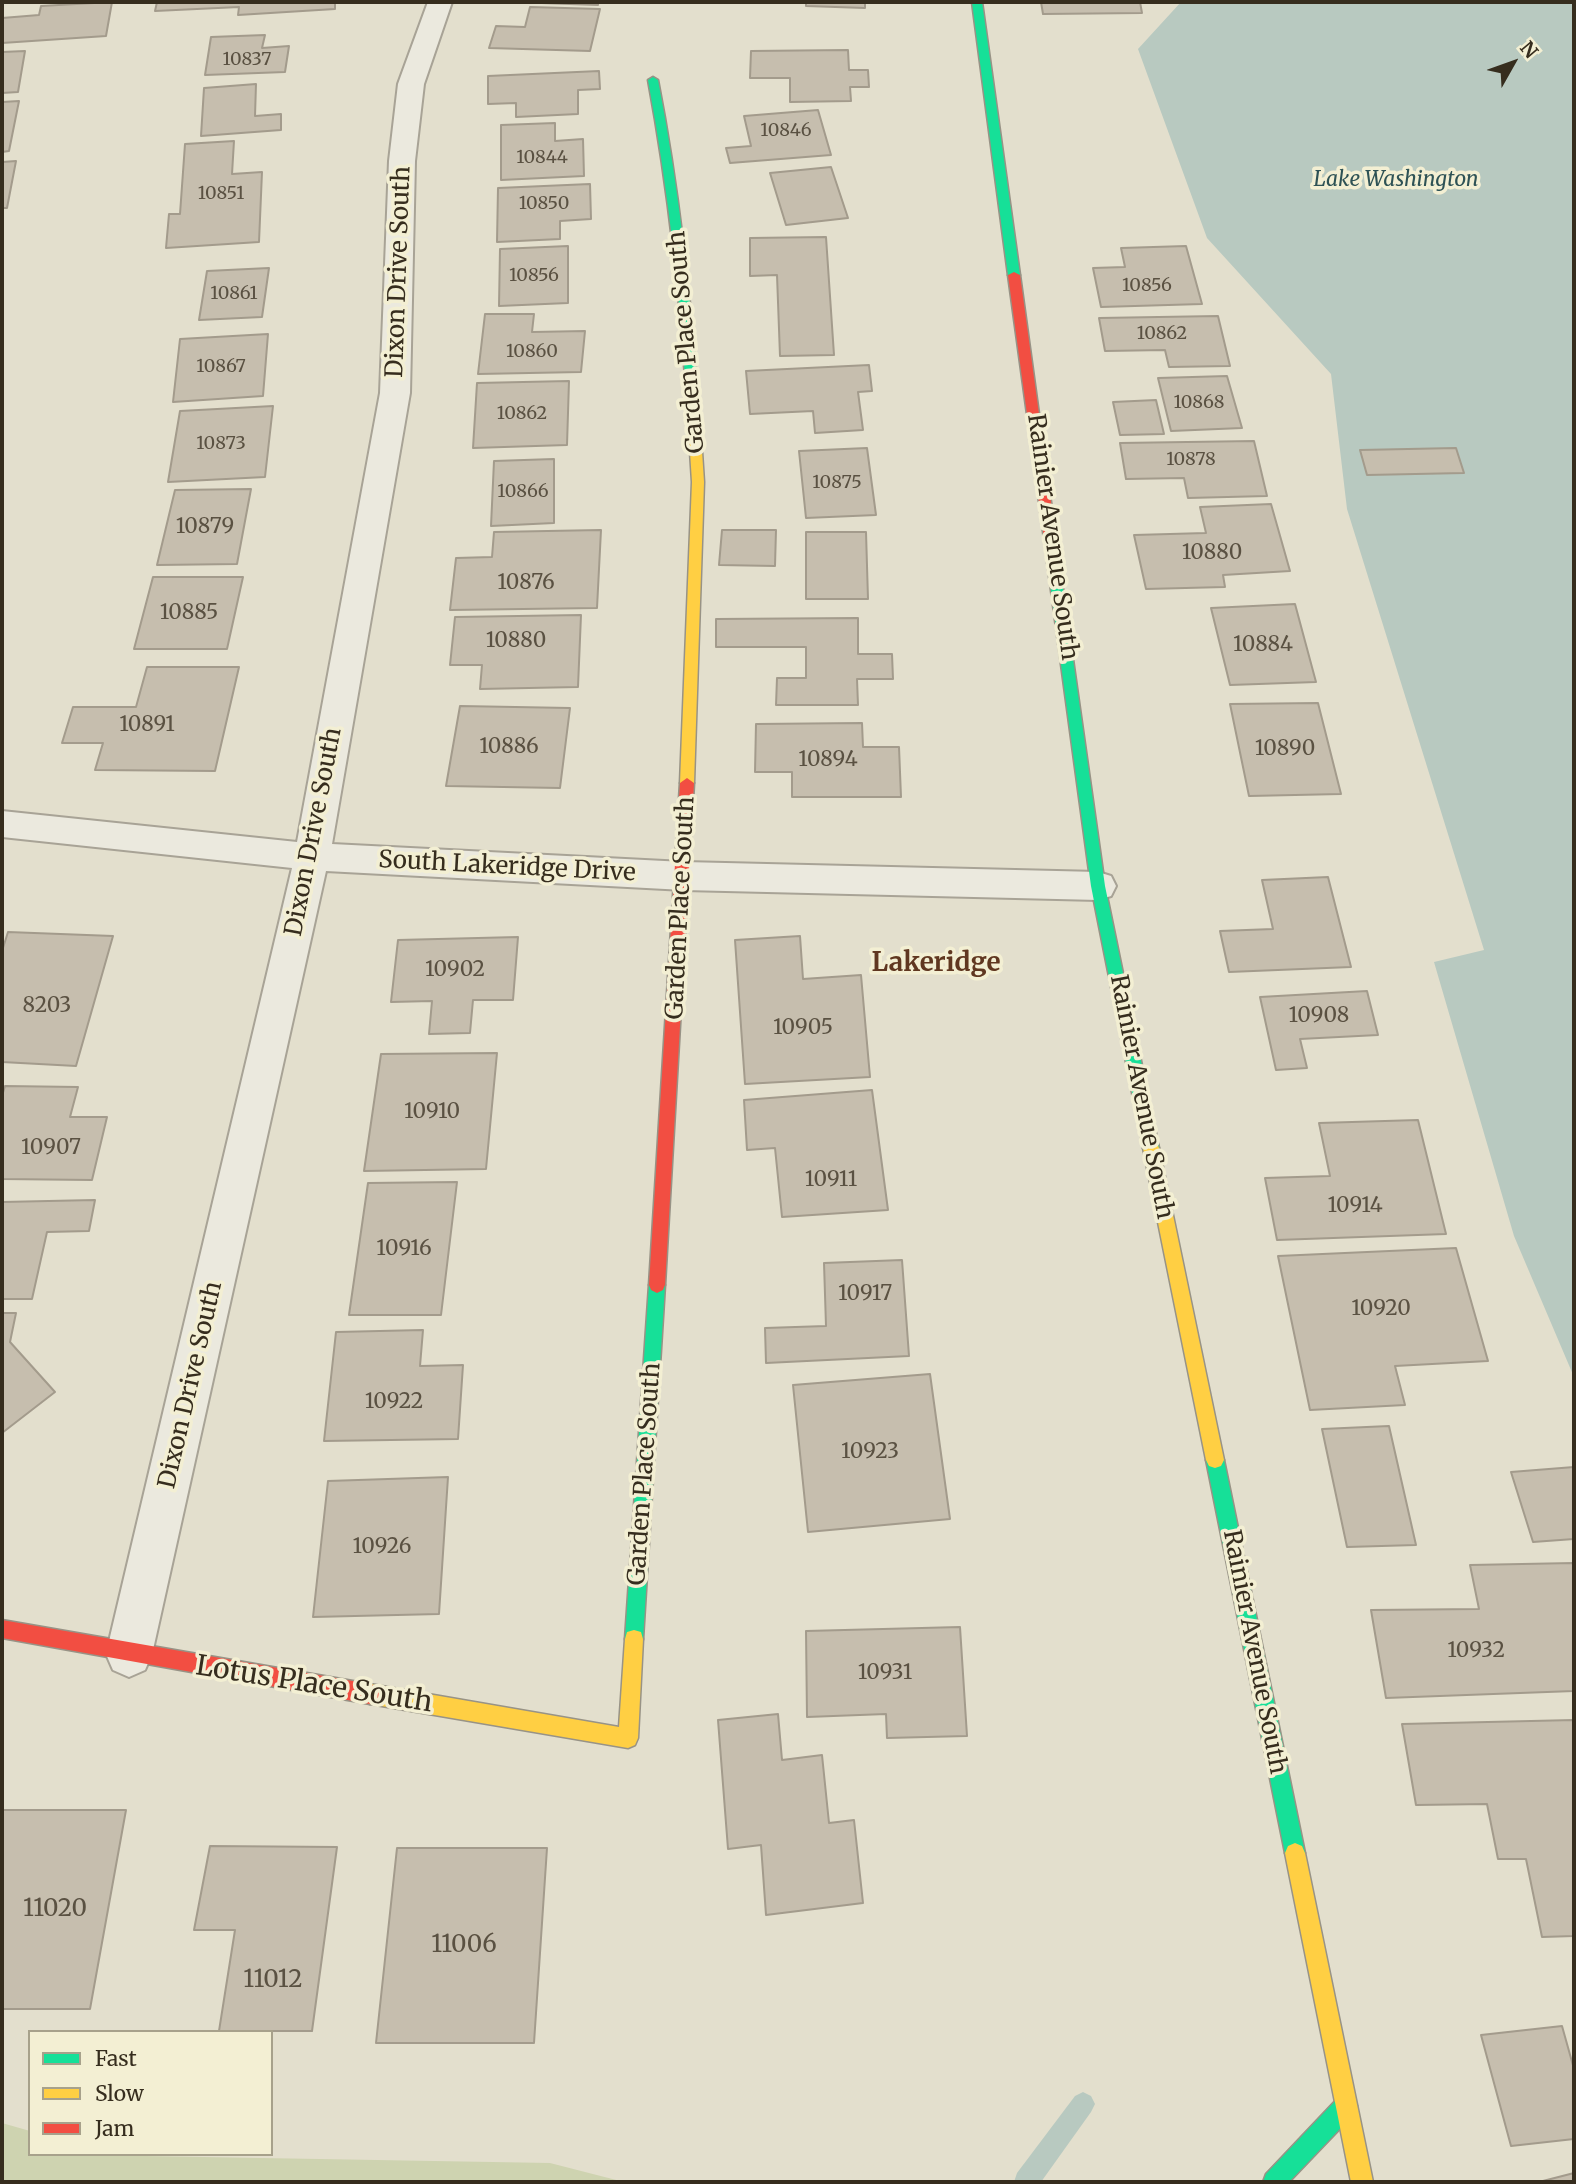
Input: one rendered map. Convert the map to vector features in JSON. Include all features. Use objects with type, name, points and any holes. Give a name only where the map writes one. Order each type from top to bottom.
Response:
[{"type":"street","name":"Dixon Drive South","points":[[129,1654],[312,857],[395,393],[402,161],[411,84],[440,2]]},
{"type":"street","name":"Rainier Avenue South","points":[[977,2],[1098,886],[1362,2182]]},
{"type":"street","name":"Garden Place South","points":[[628,1738],[684,876],[698,482],[686,298],[672,173],[653,80]]},
{"type":"street","name":"South Lakeridge Drive","points":[[2,824],[312,857],[684,876],[1098,886]]},
{"type":"street","name":"Lotus Place South","points":[[2,1629],[129,1654],[628,1738]]},
{"type":"street","points":[[1274,2182],[1346,2106]]},
{"type":"green space","points":[[2,2123],[28,2130],[28,2156],[550,2163],[624,2182],[2,2182]]},
{"type":"water","name":"Lake Washington","points":[[1181,2],[1574,2],[1574,1377],[1514,1236],[1434,962],[1484,950],[1347,509],[1331,374],[1207,238],[1138,49]]},
{"type":"building","points":[[112,2],[106,36],[2,43],[2,18],[39,15],[41,6]]},
{"type":"building","points":[[157,2],[335,2],[335,9],[238,15],[239,7],[155,11]]},
{"type":"building","points":[[513,2],[598,2],[598,5]]},
{"type":"building","points":[[806,2],[865,2],[865,8],[806,6]]},
{"type":"building","points":[[1041,2],[1140,2],[1142,13],[1043,14]]},
{"type":"building","points":[[530,7],[600,9],[590,51],[489,48],[496,26],[525,27]]},
{"type":"building","points":[[265,35],[262,48],[289,46],[285,72],[205,75],[211,37]]},
{"type":"building","points":[[848,50],[849,70],[868,70],[869,87],[850,87],[851,101],[790,102],[790,78],[750,78],[751,51]]},
{"type":"building","points":[[25,51],[18,92],[2,93],[2,52]]},
{"type":"building","points":[[599,71],[600,89],[578,90],[578,114],[516,117],[516,103],[488,104],[488,76]]},
{"type":"building","points":[[256,84],[255,116],[281,114],[281,130],[201,136],[204,88]]},
{"type":"building","points":[[19,101],[9,151],[2,152],[2,102]]},
{"type":"building","points":[[818,110],[831,155],[730,163],[726,148],[751,146],[744,116]]},
{"type":"building","points":[[555,123],[555,141],[583,139],[584,176],[501,180],[501,125]]},
{"type":"building","points":[[234,141],[232,174],[262,172],[259,242],[166,248],[169,214],[180,214],[185,144]]},
{"type":"building","points":[[16,161],[7,208],[2,208],[2,162]]},
{"type":"building","points":[[831,167],[848,218],[786,225],[770,173]]},
{"type":"building","points":[[590,184],[591,219],[560,221],[560,239],[497,242],[498,188]]},
{"type":"building","points":[[826,237],[834,355],[780,356],[777,275],[750,276],[750,238]]},
{"type":"building","points":[[568,246],[568,303],[499,306],[500,249]]},
{"type":"building","points":[[1186,246],[1202,304],[1101,307],[1093,268],[1125,267],[1121,248]]},
{"type":"building","points":[[269,268],[262,317],[199,320],[207,271]]},
{"type":"building","points":[[485,314],[534,314],[532,332],[585,331],[581,372],[478,374]]},
{"type":"building","points":[[1218,316],[1230,366],[1169,367],[1165,350],[1105,351],[1099,318]]},
{"type":"building","points":[[268,334],[263,396],[173,402],[180,339]]},
{"type":"building","points":[[869,365],[872,391],[858,392],[863,430],[815,433],[813,411],[750,414],[746,371]]},
{"type":"building","points":[[1227,376],[1242,428],[1171,431],[1158,378]]},
{"type":"building","points":[[569,381],[567,445],[473,448],[477,383]]},
{"type":"building","points":[[1156,400],[1164,434],[1120,435],[1113,402]]},
{"type":"building","points":[[273,406],[265,477],[168,482],[180,411]]},
{"type":"building","points":[[1254,441],[1267,496],[1188,498],[1184,478],[1126,479],[1120,443]]},
{"type":"building","points":[[867,448],[876,515],[806,518],[799,451]]},
{"type":"building","points":[[1456,448],[1464,473],[1367,475],[1360,450]]},
{"type":"building","points":[[554,459],[554,523],[491,526],[494,461]]},
{"type":"building","points":[[251,489],[237,564],[157,565],[175,490]]},
{"type":"building","points":[[1271,504],[1290,571],[1223,575],[1225,587],[1146,589],[1134,535],[1206,533],[1200,507]]},
{"type":"building","points":[[601,530],[597,608],[450,610],[456,558],[492,557],[494,532]]},
{"type":"building","points":[[722,530],[776,530],[775,566],[719,565]]},
{"type":"building","points":[[806,532],[866,532],[868,599],[806,599]]},
{"type":"building","points":[[153,577],[243,577],[227,649],[134,649]]},
{"type":"building","points":[[1295,604],[1316,682],[1230,685],[1211,608]]},
{"type":"building","points":[[581,615],[578,687],[480,689],[482,665],[450,665],[455,617]]},
{"type":"building","points":[[858,618],[858,654],[892,654],[893,679],[857,679],[858,705],[776,705],[777,678],[806,678],[806,647],[716,647],[716,619]]},
{"type":"building","points":[[147,667],[239,667],[215,771],[95,770],[103,743],[62,743],[73,707],[136,707]]},
{"type":"building","points":[[1318,703],[1341,794],[1249,796],[1230,704]]},
{"type":"building","points":[[460,706],[570,708],[560,788],[446,786]]},
{"type":"building","points":[[862,723],[863,747],[899,747],[901,797],[792,797],[792,772],[755,772],[756,724]]},
{"type":"building","points":[[1328,877],[1351,967],[1229,972],[1220,931],[1273,929],[1262,880]]},
{"type":"building","points":[[8,932],[113,936],[76,1066],[2,1062],[2,951]]},
{"type":"building","points":[[800,936],[803,979],[861,975],[870,1077],[745,1084],[735,940]]},
{"type":"building","points":[[518,937],[513,1000],[473,1000],[470,1033],[429,1034],[432,1001],[391,1002],[398,940]]},
{"type":"building","points":[[1367,991],[1378,1035],[1300,1039],[1307,1068],[1276,1070],[1260,997]]},
{"type":"building","points":[[497,1053],[486,1169],[364,1171],[381,1054]]},
{"type":"building","points":[[5,1086],[78,1087],[70,1117],[107,1117],[92,1180],[2,1179],[2,1096]]},
{"type":"building","points":[[872,1090],[888,1210],[782,1217],[775,1148],[747,1150],[744,1100]]},
{"type":"building","points":[[1418,1120],[1446,1234],[1277,1240],[1265,1178],[1330,1176],[1319,1123]]},
{"type":"building","points":[[457,1182],[441,1315],[349,1315],[368,1183]]},
{"type":"building","points":[[95,1200],[89,1231],[47,1232],[32,1299],[2,1299],[2,1202]]},
{"type":"building","points":[[1456,1248],[1488,1361],[1395,1366],[1405,1405],[1310,1410],[1278,1256]]},
{"type":"building","points":[[902,1260],[909,1356],[766,1363],[765,1328],[826,1326],[824,1263]]},
{"type":"building","points":[[2,1313],[16,1313],[10,1342],[55,1392],[2,1433]]},
{"type":"building","points":[[423,1330],[420,1366],[463,1365],[458,1439],[324,1441],[336,1332]]},
{"type":"building","points":[[930,1374],[950,1519],[808,1532],[793,1385]]},
{"type":"building","points":[[1389,1426],[1416,1545],[1347,1547],[1322,1429]]},
{"type":"building","points":[[1574,1467],[1574,1539],[1533,1542],[1511,1472]]},
{"type":"building","points":[[448,1477],[439,1614],[313,1617],[328,1481]]},
{"type":"building","points":[[1574,1563],[1574,1691],[1386,1698],[1371,1610],[1479,1609],[1470,1565]]},
{"type":"building","points":[[960,1627],[967,1736],[887,1738],[886,1714],[807,1717],[806,1631]]},
{"type":"building","points":[[778,1714],[782,1760],[822,1755],[829,1823],[854,1820],[863,1903],[766,1915],[761,1845],[728,1849],[718,1720]]},
{"type":"building","points":[[1574,1720],[1574,1936],[1542,1937],[1526,1859],[1498,1859],[1487,1804],[1416,1805],[1402,1724]]},
{"type":"building","points":[[2,1810],[126,1810],[90,2009],[2,2009]]},
{"type":"building","points":[[210,1846],[337,1847],[312,2031],[219,2030],[235,1930],[194,1930]]},
{"type":"building","points":[[397,1848],[547,1848],[534,2043],[376,2043]]},
{"type":"building","points":[[1562,2026],[1574,2069],[1574,2139],[1511,2146],[1481,2035]]},
{"type":"building","points":[[1574,2173],[1574,2182],[1539,2182]]},
{"type":"waterway","points":[[1026,2182],[1083,2104]]},
{"type":"traffic: fast","points":[[977,2],[1014,275]]},
{"type":"traffic: fast","points":[[653,80],[669,169],[680,257],[695,436]]},
{"type":"traffic: fast","points":[[1051,546],[1098,886],[1151,1148]]},
{"type":"traffic: fast","points":[[634,1639],[657,1285]]},
{"type":"traffic: fast","points":[[1215,1460],[1295,1853]]},
{"type":"traffic: fast","points":[[1274,2182],[1346,2106]]},
{"type":"traffic: slow","points":[[687,783],[698,482],[695,436]]},
{"type":"traffic: slow","points":[[1151,1148],[1215,1460]]},
{"type":"traffic: slow","points":[[370,1694],[628,1738],[634,1639]]},
{"type":"traffic: slow","points":[[1295,1853],[1362,2182]]},
{"type":"traffic: jam","points":[[1014,275],[1051,546]]},
{"type":"traffic: jam","points":[[657,1285],[687,783]]},
{"type":"traffic: jam","points":[[2,1629],[370,1694]]},
{"type":"district","name":"Lakeridge","points":[[936,964]]}]
